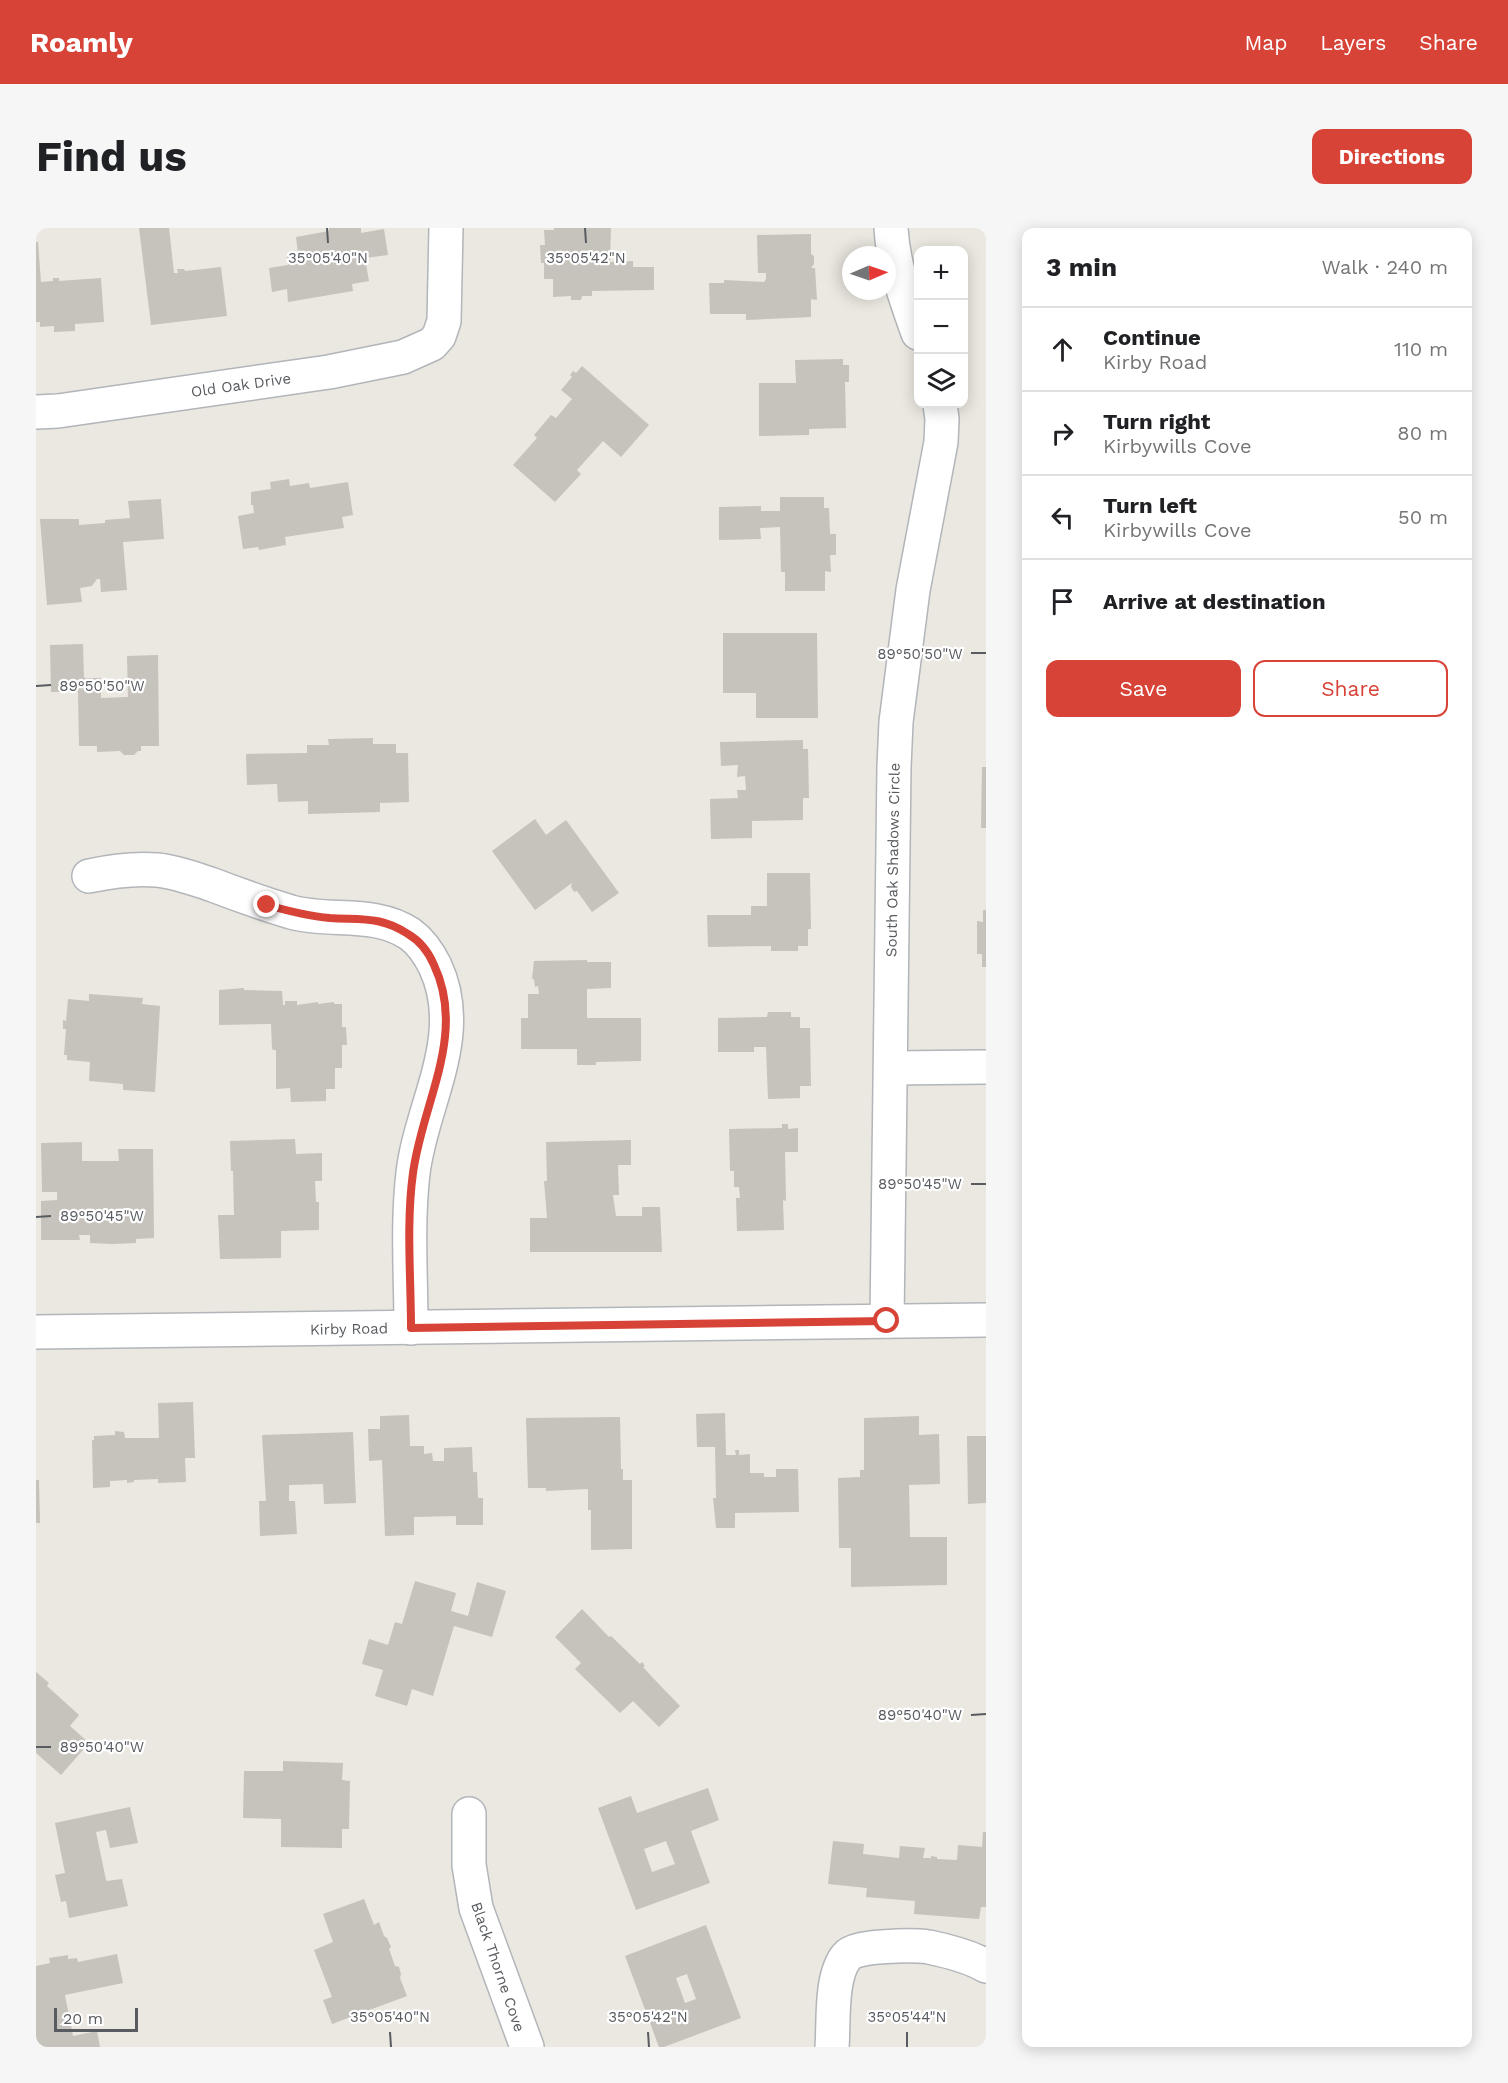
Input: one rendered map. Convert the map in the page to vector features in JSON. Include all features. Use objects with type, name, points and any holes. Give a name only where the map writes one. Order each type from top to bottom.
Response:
[{"type":"street","name":"Old Oak Drive","points":[[36,412],[57,411],[329,372],[403,357],[423,349],[439,336],[446,306],[446,228]]},
{"type":"street","points":[[891,228],[892,245],[903,292],[914,322]]},
{"type":"street","name":"South Oak Shadows Circle","points":[[887,1321],[896,722],[913,590],[940,442],[941,408]]},
{"type":"street","points":[[89,876],[136,869],[181,874],[267,905],[300,914],[330,918],[365,918],[390,923],[411,935],[429,954],[440,978],[446,1005],[446,1035],[440,1074],[419,1140],[413,1173],[410,1213],[411,1328]]},
{"type":"street","points":[[891,1068],[986,1068]]},
{"type":"street","name":"Kirby Road","points":[[36,1332],[986,1320]]},
{"type":"street","name":"Black Thorne Cove","points":[[469,1814],[469,1865],[476,1908],[527,2047]]},
{"type":"street","points":[[832,2047],[837,1979],[840,1967],[848,1953],[861,1949],[926,1947],[966,1957],[986,1966]]},
{"type":"building","points":[[139,228],[169,228],[174,273],[178,273],[177,269],[185,271],[221,267],[227,316],[151,325]]},
{"type":"building","points":[[329,228],[361,228],[361,233],[384,229],[388,255],[365,258],[369,281],[352,284],[353,291],[288,302],[287,289],[272,292],[269,268],[288,265],[287,256],[298,254],[296,237],[329,231]]},
{"type":"building","points":[[554,228],[611,228],[610,262],[633,261],[633,267],[654,267],[654,290],[592,291],[592,296],[582,296],[581,300],[571,300],[571,296],[553,297],[553,279],[544,279],[544,263],[541,263],[540,245],[545,245],[544,230],[554,230]]},
{"type":"building","points":[[811,234],[811,254],[814,256],[814,264],[811,268],[815,268],[817,300],[811,299],[811,317],[746,320],[746,314],[710,314],[709,283],[724,283],[724,280],[764,282],[766,279],[766,273],[758,273],[757,235]]},
{"type":"building","points":[[36,242],[38,242],[41,282],[53,281],[53,278],[59,278],[59,281],[101,278],[104,322],[75,324],[75,331],[54,332],[54,326],[40,327],[40,322],[36,322]]},
{"type":"building","points":[[843,359],[843,365],[849,365],[849,382],[845,382],[846,428],[809,429],[809,435],[759,436],[759,383],[796,383],[795,360]]},
{"type":"building","points":[[582,366],[649,425],[621,457],[603,441],[577,470],[581,474],[555,502],[513,465],[537,438],[534,435],[551,415],[556,418],[572,399],[561,390],[572,377],[570,375],[573,371],[576,373]]},
{"type":"building","points":[[289,479],[290,486],[309,483],[310,488],[348,482],[353,515],[342,517],[344,528],[285,537],[286,545],[259,550],[258,547],[243,549],[238,516],[254,513],[253,505],[251,505],[251,492],[271,489],[270,482]]},
{"type":"building","points":[[780,497],[824,497],[824,508],[829,508],[830,534],[836,534],[836,555],[830,555],[831,572],[825,571],[825,591],[785,591],[785,572],[781,572],[780,527],[760,528],[761,539],[719,540],[719,507],[761,506],[761,511],[780,511]]},
{"type":"building","points":[[161,499],[164,539],[123,542],[127,590],[101,592],[100,579],[97,579],[92,586],[80,588],[82,602],[47,605],[40,519],[79,519],[79,525],[105,523],[105,520],[130,518],[128,501]]},
{"type":"building","points":[[723,633],[817,633],[818,718],[756,718],[756,693],[723,693]]},
{"type":"building","points":[[83,644],[84,678],[101,678],[101,698],[128,697],[127,656],[158,655],[159,746],[141,746],[141,751],[134,755],[124,755],[120,751],[97,752],[97,746],[79,746],[78,692],[51,692],[50,645]]},
{"type":"building","points":[[373,738],[373,744],[396,744],[396,753],[408,753],[409,802],[380,803],[380,812],[308,814],[308,801],[278,802],[277,784],[247,785],[246,754],[307,753],[307,745],[329,745],[328,739]]},
{"type":"building","points":[[803,740],[803,749],[808,749],[809,798],[803,798],[803,820],[752,821],[752,838],[711,839],[710,799],[738,798],[737,790],[746,790],[745,776],[737,777],[738,765],[721,766],[720,742]]},
{"type":"building","points":[[982,767],[986,767],[986,828],[981,828]]},
{"type":"building","points":[[535,819],[546,835],[566,820],[619,893],[592,912],[577,891],[574,892],[571,887],[572,883],[535,910],[492,851]]},
{"type":"building","points":[[767,873],[810,873],[811,929],[808,929],[808,946],[798,946],[798,951],[771,951],[771,946],[708,947],[707,915],[751,915],[751,906],[767,906]]},
{"type":"building","points":[[983,910],[986,910],[986,967],[982,967],[982,954],[977,954],[977,921],[983,922]]},
{"type":"building","points":[[587,960],[587,962],[611,962],[611,988],[587,989],[587,1018],[641,1018],[641,1061],[596,1062],[596,1065],[577,1065],[577,1049],[521,1049],[521,1018],[528,1018],[528,994],[539,994],[538,986],[535,987],[534,979],[532,979],[534,961]]},
{"type":"building","points":[[244,988],[244,990],[282,991],[283,1005],[285,1001],[297,1001],[297,1005],[318,1002],[318,1004],[334,1002],[334,1004],[342,1004],[342,1027],[346,1027],[347,1045],[342,1045],[342,1068],[335,1068],[335,1089],[326,1089],[326,1101],[291,1102],[290,1088],[276,1089],[276,1050],[272,1048],[271,1024],[219,1025],[219,990]]},
{"type":"building","points":[[89,994],[143,998],[142,1004],[160,1006],[155,1092],[123,1090],[123,1084],[89,1081],[90,1062],[67,1060],[67,1055],[64,1055],[66,1029],[63,1029],[63,1020],[66,1021],[68,999],[89,1001]]},
{"type":"building","points":[[768,1012],[791,1012],[791,1017],[800,1017],[800,1028],[810,1028],[811,1086],[800,1086],[800,1098],[768,1099],[766,1047],[754,1047],[754,1052],[718,1052],[718,1018],[767,1017]]},
{"type":"building","points":[[782,1124],[788,1124],[788,1129],[798,1128],[798,1152],[785,1152],[784,1230],[737,1231],[736,1198],[740,1198],[739,1187],[734,1187],[734,1171],[730,1171],[729,1129],[782,1128]]},
{"type":"building","points":[[295,1139],[296,1154],[322,1153],[322,1181],[315,1181],[316,1202],[319,1202],[319,1230],[281,1231],[281,1258],[220,1259],[218,1215],[234,1215],[230,1141]]},
{"type":"building","points":[[631,1140],[631,1165],[618,1165],[619,1195],[613,1195],[616,1216],[642,1216],[642,1207],[660,1207],[662,1252],[530,1252],[530,1218],[547,1218],[544,1181],[547,1181],[546,1142]]},
{"type":"building","points":[[82,1142],[82,1161],[119,1161],[118,1149],[153,1149],[154,1238],[136,1239],[136,1243],[113,1244],[90,1243],[90,1235],[79,1235],[80,1240],[41,1240],[41,1201],[57,1200],[57,1192],[42,1192],[41,1143]]},
{"type":"building","points":[[193,1402],[195,1458],[185,1458],[186,1482],[158,1483],[158,1479],[134,1480],[134,1482],[127,1483],[127,1480],[110,1481],[110,1487],[93,1488],[92,1440],[94,1436],[115,1435],[115,1431],[124,1432],[125,1438],[159,1438],[158,1403]]},
{"type":"building","points":[[725,1413],[726,1455],[736,1455],[735,1450],[739,1450],[739,1455],[750,1454],[750,1473],[764,1473],[764,1477],[776,1477],[776,1469],[798,1469],[799,1512],[735,1513],[735,1528],[716,1528],[713,1498],[716,1498],[715,1447],[697,1447],[696,1414]]},
{"type":"building","points":[[409,1415],[410,1446],[424,1446],[424,1454],[432,1453],[433,1461],[444,1461],[444,1448],[472,1447],[473,1472],[477,1472],[478,1498],[483,1498],[483,1525],[456,1525],[456,1516],[414,1517],[414,1535],[385,1536],[382,1460],[369,1461],[368,1429],[380,1429],[380,1416]]},
{"type":"building","points":[[919,1416],[919,1435],[939,1434],[940,1484],[909,1485],[910,1537],[947,1537],[947,1585],[851,1587],[851,1548],[839,1548],[838,1478],[860,1477],[860,1470],[864,1470],[864,1418]]},
{"type":"building","points":[[620,1417],[623,1480],[632,1480],[632,1549],[591,1550],[591,1510],[588,1510],[588,1489],[546,1491],[546,1488],[528,1488],[526,1418]]},
{"type":"building","points":[[353,1432],[356,1503],[324,1504],[323,1484],[289,1485],[289,1501],[295,1501],[297,1534],[260,1536],[259,1501],[266,1501],[262,1435]]},
{"type":"building","points":[[967,1436],[986,1436],[986,1503],[968,1504]]},
{"type":"building","points":[[36,1480],[39,1480],[40,1523],[36,1523]]},
{"type":"building","points":[[415,1581],[456,1593],[451,1611],[468,1616],[477,1582],[506,1591],[492,1637],[454,1626],[433,1696],[412,1689],[407,1706],[375,1696],[383,1670],[362,1664],[369,1639],[388,1645],[395,1622],[402,1624]]},
{"type":"building","points":[[582,1609],[609,1637],[611,1636],[640,1664],[642,1662],[645,1666],[643,1667],[680,1706],[659,1727],[633,1701],[620,1713],[575,1669],[581,1663],[555,1637]]},
{"type":"building","points":[[36,1672],[49,1683],[47,1686],[79,1715],[70,1726],[89,1743],[61,1775],[36,1753]]},
{"type":"building","points":[[283,1761],[343,1763],[342,1780],[350,1781],[349,1829],[342,1829],[342,1848],[281,1847],[281,1819],[243,1818],[244,1771],[283,1771]]},
{"type":"building","points":[[708,1788],[719,1820],[691,1831],[710,1883],[636,1910],[598,1808],[631,1796],[637,1813]],"holes":[[[666,1841],[675,1864],[652,1872],[644,1849]]]},
{"type":"building","points":[[130,1807],[138,1843],[110,1848],[106,1830],[96,1832],[106,1880],[122,1879],[128,1906],[69,1918],[66,1901],[61,1902],[55,1875],[65,1873],[55,1823]]},
{"type":"building","points":[[983,1832],[986,1832],[986,1907],[981,1907],[979,1919],[914,1914],[915,1901],[866,1897],[867,1888],[828,1884],[833,1841],[864,1844],[863,1854],[899,1858],[900,1846],[925,1848],[923,1858],[931,1858],[931,1856],[937,1859],[957,1860],[958,1845],[982,1847]]},
{"type":"building","points":[[364,1899],[374,1925],[379,1922],[391,1947],[389,1949],[395,1966],[399,1967],[400,1978],[407,1996],[332,2024],[323,2000],[332,1997],[314,1950],[333,1942],[323,1914]]},
{"type":"building","points":[[706,1925],[741,2018],[659,2047],[625,1956]],"holes":[[[687,1974],[696,1999],[685,2003],[676,1978]]]},
{"type":"building","points":[[117,1954],[123,1983],[65,1995],[73,2036],[97,2031],[100,2047],[36,2047],[36,1966],[50,1963],[49,1958],[68,1955],[68,1959],[77,1958],[78,1962]]},
{"type":"route","points":[[267,905],[300,914],[330,918],[365,918],[390,923],[411,935],[429,954],[440,978],[446,1005],[446,1035],[440,1074],[419,1140],[413,1173],[410,1213],[411,1328],[887,1321]]}]
